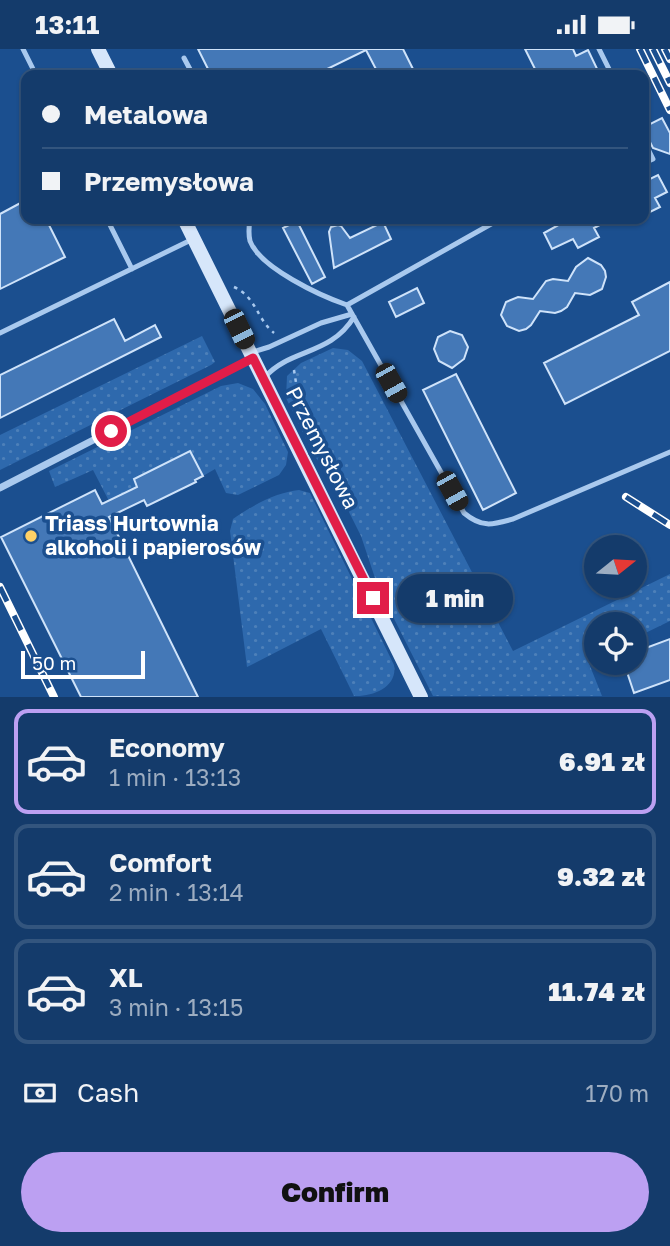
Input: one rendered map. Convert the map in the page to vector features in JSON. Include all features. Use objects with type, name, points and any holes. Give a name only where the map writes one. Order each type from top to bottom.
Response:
[{"type":"street","points":[[98,49],[108,70]]},
{"type":"street","name":"Przemysłowa","points":[[187,224],[421,697]]},
{"type":"street","points":[[0,488],[251,355]]},
{"type":"lane","points":[[23,49],[34,70]]},
{"type":"lane","points":[[599,49],[610,70]]},
{"type":"lane","points":[[184,58],[190,70]]},
{"type":"lane","points":[[110,224],[132,269]]},
{"type":"lane","points":[[249,224],[250,241],[261,255],[303,287],[347,305],[464,513],[476,523],[495,524],[513,519],[670,451]]},
{"type":"lane","points":[[347,305],[491,224]]},
{"type":"lane","points":[[0,333],[194,238]]},
{"type":"lane","points":[[251,355],[321,323],[353,315]]},
{"type":"lane","points":[[263,379],[279,366],[339,337],[353,315]]},
{"type":"path","points":[[239,289],[251,298],[264,325],[276,335]]},
{"type":"path","points":[[295,373],[297,389],[342,488]]},
{"type":"shaded area","points":[[202,336],[215,362],[211,365],[0,470],[0,435]]},
{"type":"shaded area","points":[[333,348],[348,350],[362,361],[513,651],[584,616],[584,675],[594,675],[602,696],[433,696],[378,587],[361,536],[337,488],[314,455],[286,398],[287,376],[301,363]]},
{"type":"shaded area","points":[[238,383],[253,389],[265,404],[288,452],[286,465],[279,475],[238,495],[226,493],[215,469],[203,476],[190,451],[134,479],[137,487],[109,501],[93,470],[55,487],[49,471],[221,386]]},
{"type":"shaded area","points":[[299,490],[310,493],[394,665],[394,673],[388,685],[369,695],[354,696],[321,629],[247,667],[230,531],[233,519],[264,500]]},
{"type":"shaded area","points":[[670,574],[670,621],[647,632],[647,612],[593,612],[619,599],[648,599],[648,585]]},
{"type":"building","points":[[198,49],[403,49],[414,70],[376,70],[366,50],[325,70],[208,70]]},
{"type":"building","points":[[525,49],[573,49],[576,56],[588,50],[598,70],[536,70]]},
{"type":"building","points":[[662,118],[670,133],[670,154],[653,148],[649,140],[649,124]]},
{"type":"building","points":[[658,175],[667,192],[655,198],[660,207],[649,212],[649,180]]},
{"type":"building","points":[[21,203],[21,224],[48,224],[65,257],[0,289],[0,214]]},
{"type":"building","points":[[298,224],[325,277],[312,284],[283,228]]},
{"type":"building","points":[[384,224],[391,239],[334,268],[329,232],[331,227],[341,226],[350,238]]},
{"type":"building","points":[[560,224],[602,224],[594,228],[599,237],[578,248],[573,239],[552,249],[544,233]]},
{"type":"building","points":[[588,258],[601,265],[605,271],[602,289],[590,295],[575,293],[567,307],[561,311],[540,311],[526,329],[519,331],[507,326],[501,315],[506,302],[518,297],[533,299],[546,281],[568,281],[576,267]]},
{"type":"building","points":[[670,282],[670,351],[565,404],[544,363],[639,315],[632,302]]},
{"type":"building","points":[[417,288],[424,303],[396,317],[389,302]]},
{"type":"building","points":[[114,319],[125,341],[155,325],[161,337],[0,418],[0,375]]},
{"type":"building","points":[[450,331],[462,335],[468,347],[464,359],[452,368],[439,361],[434,349],[438,337]]},
{"type":"building","points":[[456,374],[516,493],[483,510],[423,390]]},
{"type":"building","points":[[190,451],[203,476],[195,480],[196,482],[147,506],[144,500],[109,517],[198,697],[81,697],[1,537],[95,490],[102,504],[137,487],[134,479]]},
{"type":"building","points":[[670,639],[670,680],[634,693],[628,675],[647,675],[647,648]]},
{"type":"railway","points":[[640,49],[670,110]]},
{"type":"railway","points":[[653,49],[670,83]]},
{"type":"railway","points":[[665,49],[670,59]]},
{"type":"railway","points":[[626,497],[670,525]]},
{"type":"railway","points":[[0,587],[54,697]]},
{"type":"place","name":"Triass Hurtownia alkoholi i papierosów","points":[[31,536]]},
{"type":"route","points":[[111,431],[253,358],[373,598]]}]
